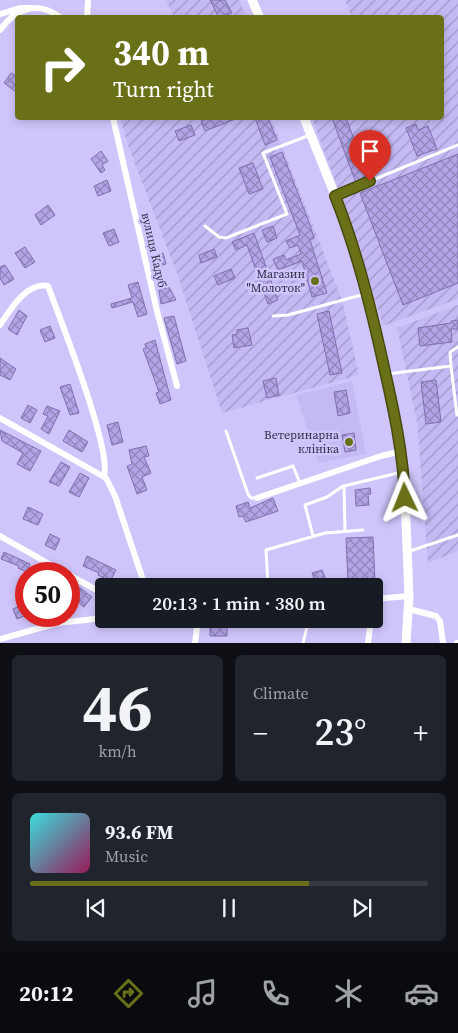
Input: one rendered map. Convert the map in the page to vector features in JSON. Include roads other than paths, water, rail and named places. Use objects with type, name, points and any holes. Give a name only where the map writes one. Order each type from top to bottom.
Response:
[{"type":"main road","points":[[252,0],[259,15]]},
{"type":"main road","points":[[305,120],[356,253],[368,294],[402,451],[409,596],[406,643]]},
{"type":"street","points":[[87,15],[88,0]]},
{"type":"street","points":[[0,14],[21,8],[46,8],[56,15]]},
{"type":"street","points":[[0,30],[15,15],[31,8]]},
{"type":"street","name":"вулиця Кадуб","points":[[113,120],[157,311],[177,386]]},
{"type":"street","points":[[0,325],[14,304],[31,290],[39,286],[48,286],[93,411],[105,464],[104,476]]},
{"type":"street","points":[[0,418],[104,476],[114,492],[142,578]]},
{"type":"street","points":[[257,498],[402,451]]},
{"type":"street","points":[[0,536],[47,562]]},
{"type":"street","points":[[80,581],[95,589]]},
{"type":"street","points":[[383,599],[409,596]]},
{"type":"street","points":[[409,609],[436,616],[440,621],[443,643]]},
{"type":"street","points":[[0,640],[58,623],[95,619]]},
{"type":"street","points":[[195,643],[197,628]]},
{"type":"street","points":[[368,643],[370,628]]},
{"type":"lane","points":[[205,226],[219,237],[226,238],[288,214],[263,153],[311,134]]},
{"type":"lane","points":[[335,196],[458,145]]},
{"type":"lane","points":[[273,316],[288,315],[368,294]]},
{"type":"lane","points":[[457,415],[450,352],[458,347]]},
{"type":"lane","points":[[386,375],[451,366]]},
{"type":"lane","points":[[226,431],[248,494],[251,498],[257,498]]},
{"type":"lane","points":[[257,478],[292,466],[300,483]]},
{"type":"lane","points":[[313,536],[304,505],[327,497],[344,486],[362,480],[404,472]]},
{"type":"lane","points":[[344,486],[345,530]]},
{"type":"lane","points":[[268,578],[266,550],[313,536],[345,530],[363,530]]},
{"type":"lane","points":[[407,551],[458,535]]},
{"type":"lane","points":[[303,643],[307,628]]},
{"type":"place","name":"Магазин \"Молоток\"","points":[[315,281]]},
{"type":"place","name":"Ветеринарна клініка","points":[[349,442]]}]
